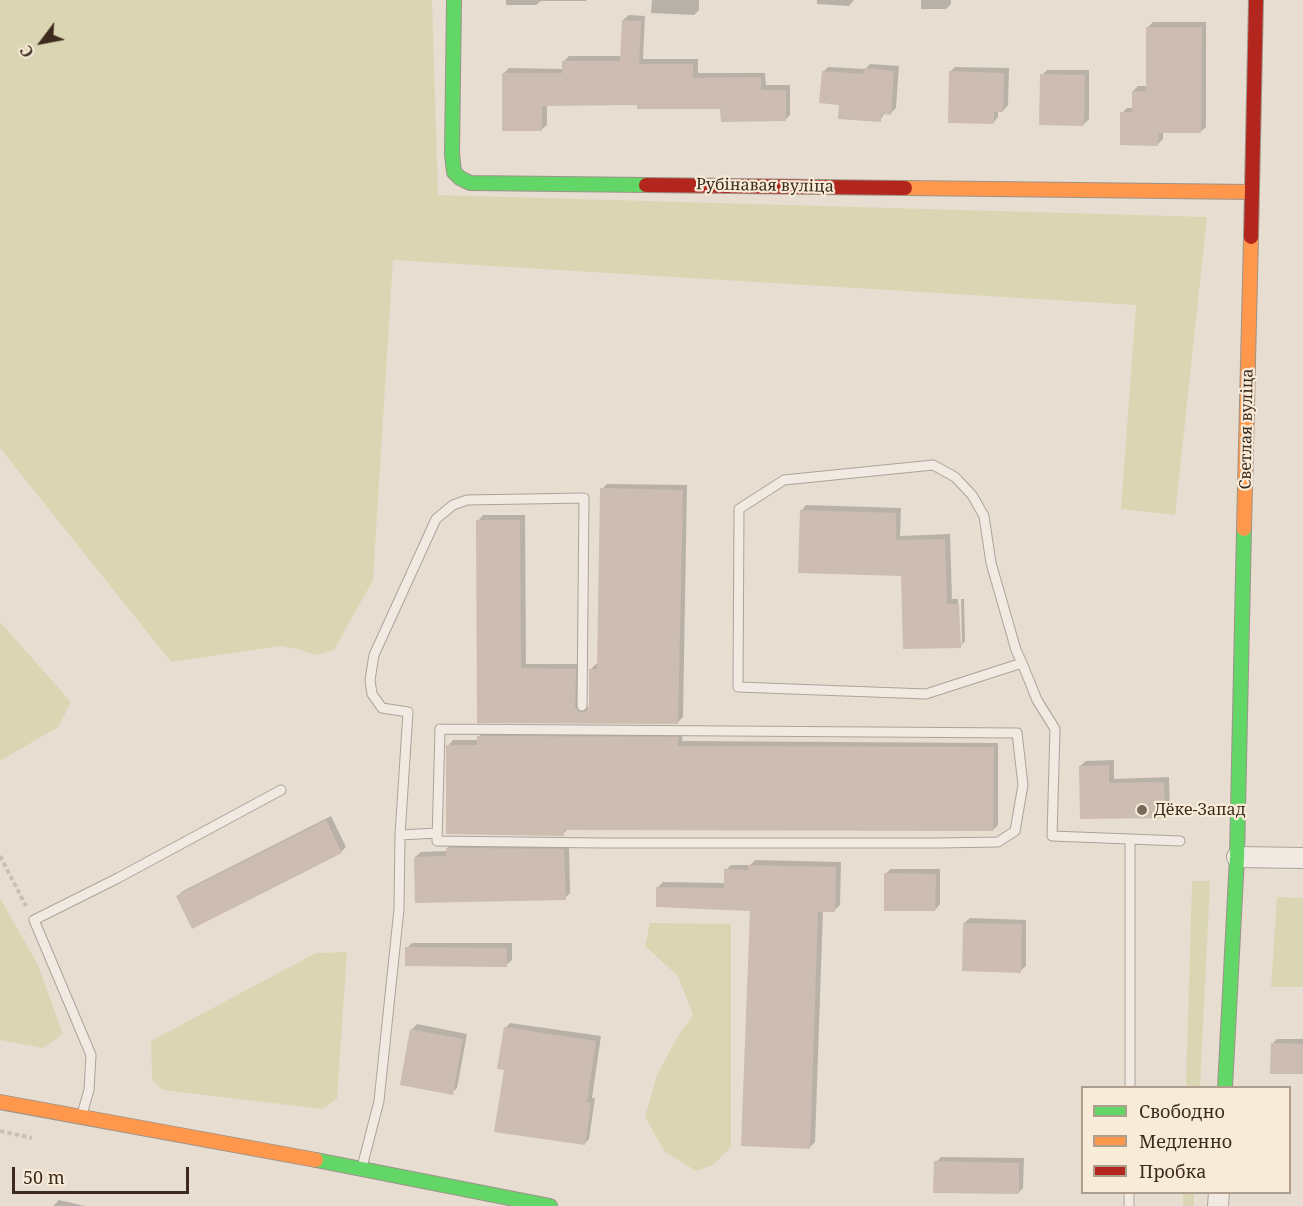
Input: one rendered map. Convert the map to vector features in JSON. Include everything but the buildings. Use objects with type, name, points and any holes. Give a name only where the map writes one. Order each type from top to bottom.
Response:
[{"type":"street","name":"Рубінавая вуліца","points":[[454,0],[452,154],[454,172],[470,183],[1252,192]]},
{"type":"street","name":"Светлая вуліца","points":[[1225,1086],[1237,857],[1256,0]]},
{"type":"street","points":[[1237,857],[1303,858]]},
{"type":"street","points":[[0,1102],[550,1206]]},
{"type":"lane","points":[[1022,663],[926,694],[738,687],[740,509],[784,480],[933,465],[955,477],[972,495],[984,516],[991,562],[1016,650],[1022,663],[1037,700],[1055,729],[1052,836],[1180,841]]},
{"type":"lane","points":[[362,1169],[379,1101],[399,909],[400,835],[408,712],[382,708],[372,694],[370,681],[374,655],[436,519],[453,505],[467,500],[584,498],[582,706]]},
{"type":"lane","points":[[440,729],[1017,733],[1023,785],[1015,831],[998,842],[437,841],[437,832],[440,729]]},
{"type":"lane","points":[[81,1117],[89,1090],[91,1055],[34,920],[118,878],[281,790]]},
{"type":"lane","points":[[400,835],[437,832]]},
{"type":"lane","points":[[1130,840],[1130,1086]]},
{"type":"path","points":[[0,856],[34,920]]},
{"type":"path","points":[[0,1131],[32,1138]]},
{"type":"shaded area","points":[[0,0],[432,0],[438,195],[1207,217],[1175,515],[1121,509],[1136,305],[393,260],[373,580],[334,650],[316,655],[281,646],[171,662],[0,448]]},
{"type":"shaded area","points":[[0,622],[71,702],[58,727],[0,761]]},
{"type":"shaded area","points":[[1192,881],[1210,881],[1200,1086],[1186,1086]]},
{"type":"shaded area","points":[[1277,897],[1303,898],[1303,987],[1271,987]]},
{"type":"shaded area","points":[[0,898],[37,963],[63,1034],[43,1048],[0,1040]]},
{"type":"shaded area","points":[[650,923],[731,924],[731,1147],[713,1165],[696,1171],[665,1152],[645,1117],[657,1075],[678,1036],[693,1015],[678,976],[645,946]]},
{"type":"shaded area","points":[[347,952],[337,1099],[322,1109],[163,1090],[152,1080],[151,1041],[316,953]]},
{"type":"shaded area","points":[[1183,1194],[1194,1194],[1194,1206],[1183,1206]]},
{"type":"traffic: fast","points":[[454,0],[452,154],[454,172],[460,178],[470,183],[646,185]]},
{"type":"traffic: fast","points":[[1225,1086],[1237,857],[1244,529]]},
{"type":"traffic: fast","points":[[316,1160],[550,1206]]},
{"type":"traffic: slow","points":[[905,188],[1252,192]]},
{"type":"traffic: slow","points":[[1244,529],[1251,237]]},
{"type":"traffic: slow","points":[[0,1102],[316,1160]]},
{"type":"traffic: jam","points":[[1251,237],[1256,0]]},
{"type":"traffic: jam","points":[[646,185],[905,188]]},
{"type":"place","name":"Дёке-Запад","points":[[1142,810]]}]
